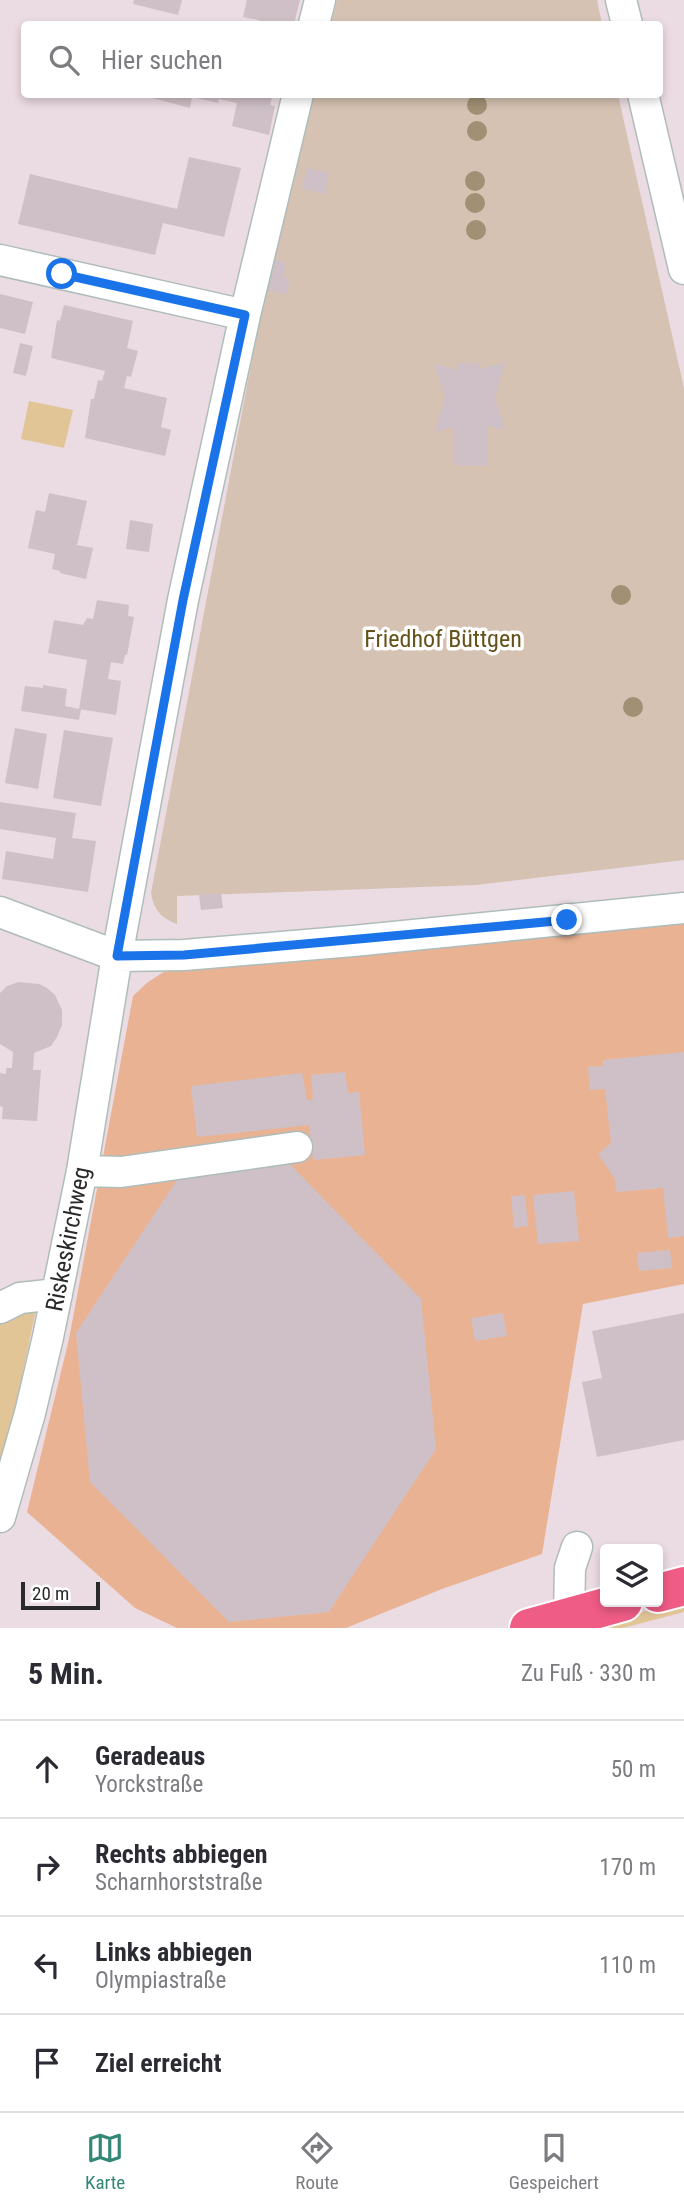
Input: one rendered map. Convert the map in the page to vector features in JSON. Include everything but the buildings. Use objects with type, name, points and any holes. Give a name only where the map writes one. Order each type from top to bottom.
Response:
[{"type":"main road","points":[[663,1592],[684,1586]]},
{"type":"main road","points":[[529,1628],[604,1607]]},
{"type":"street","points":[[315,21],[320,0]]},
{"type":"street","points":[[621,0],[626,21]]},
{"type":"street","name":"Riskeskirchweg","points":[[0,1517],[30,1413],[57,1294],[82,1171],[117,956],[183,600],[245,315],[297,98]]},
{"type":"street","points":[[644,98],[684,269]]},
{"type":"street","points":[[0,260],[245,315]]},
{"type":"street","points":[[0,912],[117,956],[184,955],[353,941],[684,908]]},
{"type":"street","points":[[82,1171],[121,1172],[297,1147]]},
{"type":"street","points":[[0,1308],[20,1298],[57,1294]]},
{"type":"street","points":[[569,1616],[570,1567],[577,1547]]},
{"type":"shaded area","points":[[29,401],[73,410],[64,448],[21,439]]},
{"type":"shaded area","points":[[684,920],[684,1284],[583,1304],[542,1554],[442,1589],[346,1628],[177,1628],[135,1608],[27,1512],[69,1339],[133,996],[148,982],[167,970]]},
{"type":"shaded area","points":[[36,1310],[0,1495],[0,1325],[11,1312]]},
{"type":"shaded area","points":[[684,1601],[684,1612],[623,1628],[583,1628],[663,1607]]},
{"type":"green space","points":[[337,0],[597,0],[601,21],[332,21]]},
{"type":"green space","name":"Friedhof Büttgen","points":[[312,98],[619,98],[684,388],[684,860],[476,885],[177,896],[177,924],[159,913],[151,893],[260,317]]},
{"type":"route","points":[[62,274],[245,315],[183,600],[117,956],[184,955],[567,920]]}]
